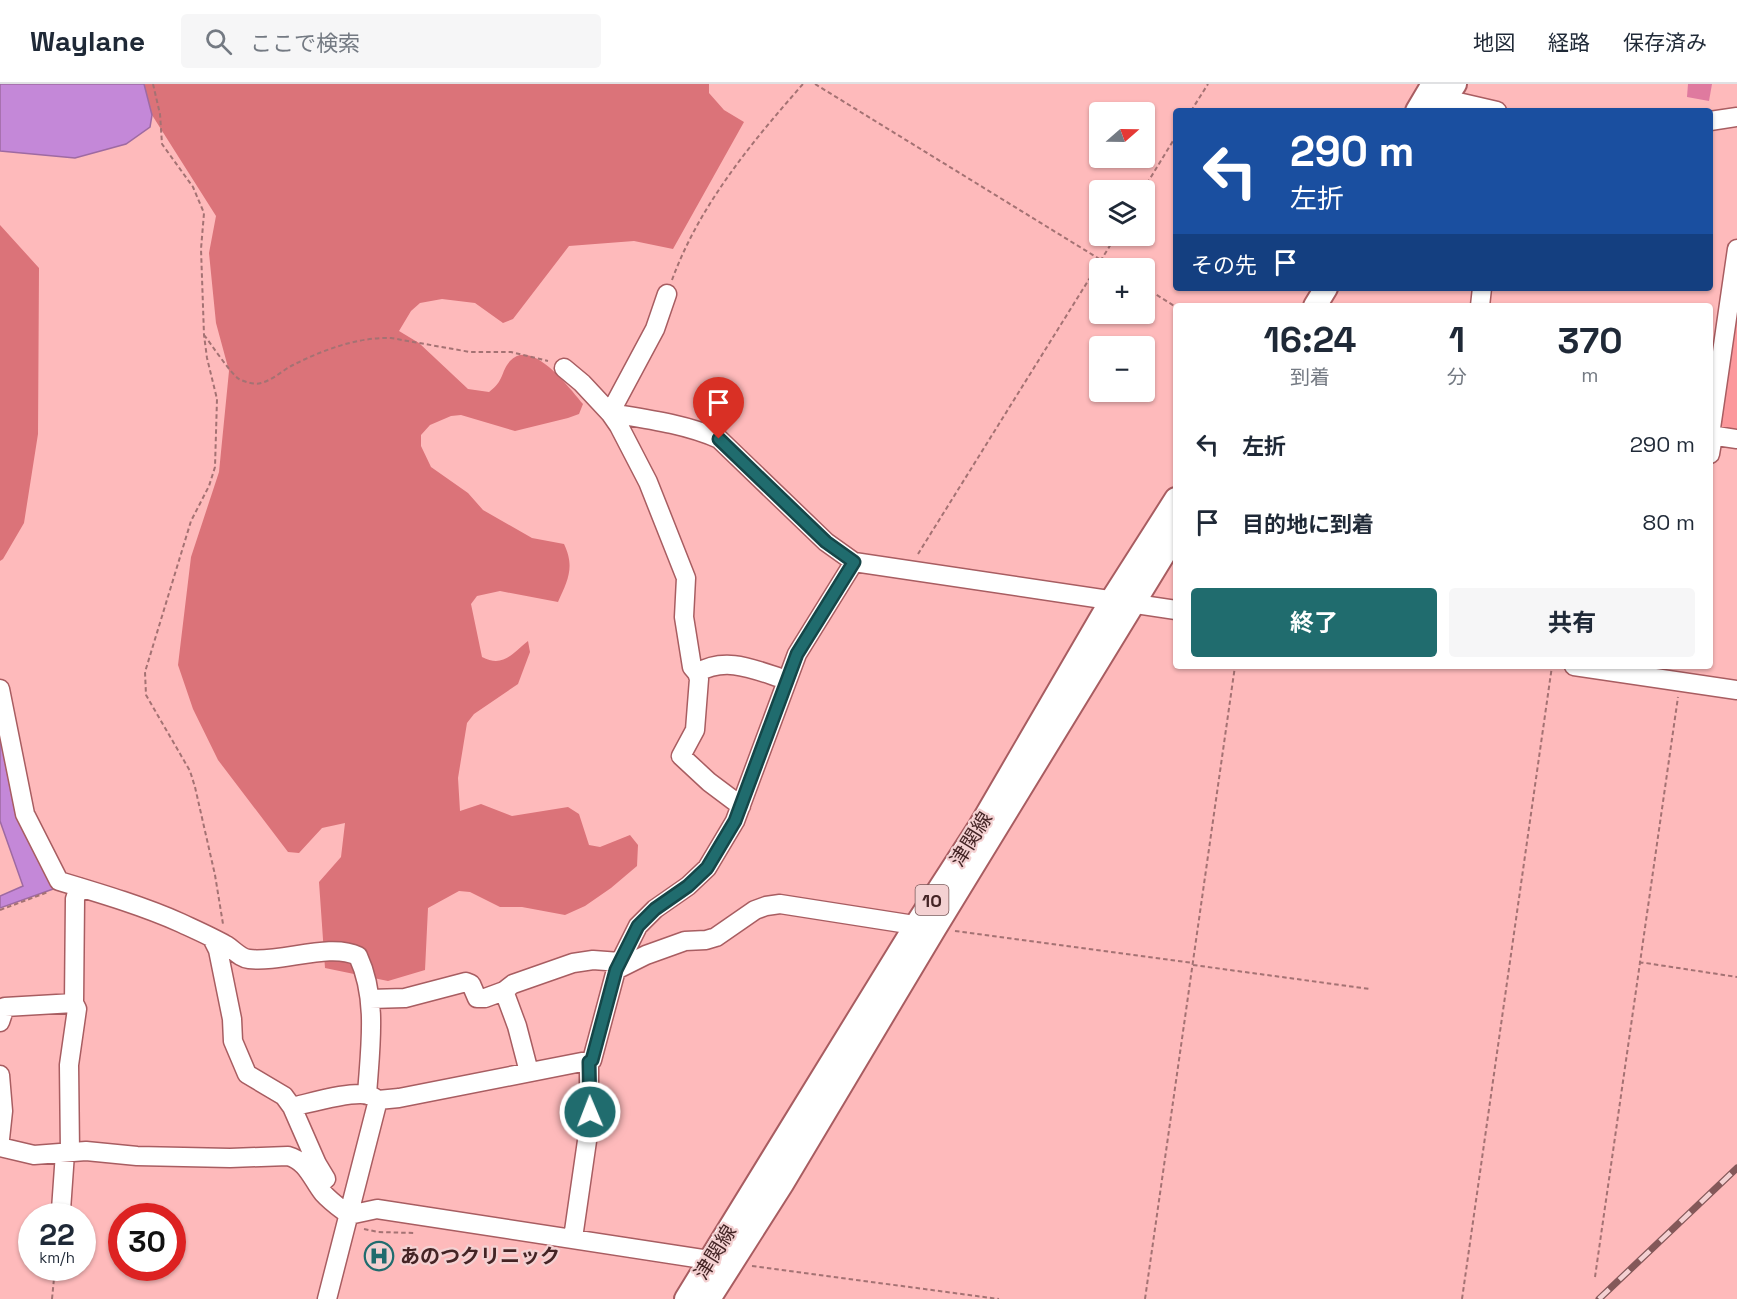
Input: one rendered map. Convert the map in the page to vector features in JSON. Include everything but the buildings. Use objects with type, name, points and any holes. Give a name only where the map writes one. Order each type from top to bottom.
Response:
[{"type":"main road","points":[[1422,108],[1443,94]]},
{"type":"main road","name":"津関線","points":[[686,1299],[720,1261],[926,927],[980,826],[1122,602],[1173,505]]},
{"type":"main road","name":"津関線","points":[[1122,602],[1173,538]]},
{"type":"main road","name":"津関線","points":[[709,1299],[720,1261]]},
{"type":"street","points":[[1443,94],[1487,108]]},
{"type":"street","points":[[1713,121],[1737,117]]},
{"type":"street","points":[[1713,414],[1737,249]]},
{"type":"street","points":[[610,413],[655,329],[667,294]]},
{"type":"street","points":[[564,368],[582,383],[610,413],[624,436],[648,482],[686,578],[684,616],[692,667],[699,680],[694,730],[681,756],[709,782],[741,806]]},
{"type":"street","points":[[610,413],[682,427],[719,439],[826,542],[854,562],[1173,610]]},
{"type":"street","points":[[1713,436],[1737,439]]},
{"type":"street","points":[[573,1238],[589,1127],[589,1062],[592,1060],[618,966],[638,926],[655,909],[688,886],[707,868],[735,821],[797,654],[854,562]]},
{"type":"street","points":[[697,673],[706,668],[726,664],[742,666],[787,680]]},
{"type":"street","points":[[1605,669],[1678,676],[1737,690]]},
{"type":"street","points":[[0,689],[25,814],[59,881],[177,922],[219,942],[243,958],[285,958],[313,952],[345,951],[357,956],[362,965],[370,999],[372,1023],[372,1097],[349,1215],[327,1299]]},
{"type":"street","points":[[62,1203],[67,1152],[69,1065],[77,1009],[74,1003],[75,899],[71,885]]},
{"type":"street","points":[[370,999],[405,998],[466,982],[471,984],[476,996],[480,999],[485,998],[504,991],[513,984],[573,963],[593,960],[618,966],[685,941],[716,937],[755,910],[780,904],[926,927]]},
{"type":"street","points":[[219,942],[218,950],[232,1019],[233,1041],[247,1074],[284,1096],[292,1107],[317,1164],[349,1215]]},
{"type":"street","points":[[504,991],[517,1026],[529,1072]]},
{"type":"street","points":[[0,1022],[4,1007],[74,1003]]},
{"type":"street","points":[[292,1107],[338,1097],[399,1098],[589,1062]]},
{"type":"street","points":[[0,1075],[3,1111],[0,1139]]},
{"type":"street","points":[[0,1147],[45,1156],[86,1151],[230,1158],[288,1156],[301,1162],[322,1192],[349,1215],[377,1209],[720,1261]]},
{"type":"path","points":[[153,84],[160,114],[162,144],[193,187],[204,213],[201,249],[204,335],[217,399],[215,467],[209,486],[191,521],[145,672],[147,695],[190,771],[195,787],[216,875],[219,942]]},
{"type":"path","points":[[667,294],[681,255],[723,183],[803,84]]},
{"type":"path","points":[[815,84],[1098,258]]},
{"type":"path","points":[[1193,108],[1208,84]]},
{"type":"path","points":[[1149,180],[1173,141]]},
{"type":"path","points":[[908,569],[1089,279]]},
{"type":"path","points":[[1155,294],[1173,305]]},
{"type":"path","points":[[204,335],[237,378],[249,383],[260,384],[270,380],[291,366],[324,351],[377,337],[401,339],[470,352],[512,352],[564,368]]},
{"type":"path","points":[[1145,1299],[1235,669]]},
{"type":"path","points":[[1462,1299],[1552,669]]},
{"type":"path","points":[[1595,1277],[1678,676]]},
{"type":"path","points":[[0,910],[71,885]]},
{"type":"path","points":[[926,927],[1370,990]]},
{"type":"path","points":[[1639,962],[1737,977]]},
{"type":"path","points":[[720,1261],[999,1299]]},
{"type":"path","points":[[52,1299],[54,1281]]},
{"type":"shaded area","points":[[0,84],[144,84],[152,115],[150,127],[126,144],[75,158],[0,151]]},
{"type":"shaded area","points":[[144,84],[709,84],[709,93],[724,110],[744,122],[673,249],[634,241],[569,246],[513,319],[503,323],[475,303],[442,299],[420,303],[411,311],[399,331],[419,343],[468,389],[489,392],[498,384],[510,361],[519,355],[529,355],[560,377],[583,404],[579,414],[515,431],[461,415],[451,416],[430,425],[421,435],[421,446],[431,467],[468,493],[483,510],[532,538],[564,544],[567,552],[569,573],[558,602],[500,591],[477,596],[471,604],[482,657],[489,660],[502,660],[512,655],[528,641],[530,652],[518,684],[474,714],[467,723],[458,778],[460,811],[481,804],[512,816],[568,807],[579,814],[589,845],[600,847],[630,835],[638,845],[637,866],[585,906],[565,915],[522,907],[500,907],[470,892],[459,891],[428,908],[425,970],[388,981],[325,968],[319,882],[341,857],[345,823],[322,828],[299,853],[288,852],[218,760],[193,709],[178,665],[191,557],[219,472],[229,371],[216,323],[209,253],[216,216],[152,115]]},
{"type":"shaded area","points":[[0,225],[39,268],[38,434],[24,523],[0,561]]},
{"type":"shaded area","points":[[1737,307],[1737,434],[1727,432],[1720,425]]},
{"type":"shaded area","points":[[0,722],[56,888],[0,908],[0,896],[23,886],[0,821]]},
{"type":"railway","points":[[1599,1299],[1737,1168]]},
{"type":"place","name":"あのつクリニック","points":[[379,1256]]},
{"type":"route","points":[[590,1112],[589,1062],[592,1060],[616,970],[638,926],[655,909],[688,886],[707,868],[735,821],[797,654],[854,562],[826,542],[719,439]]}]
